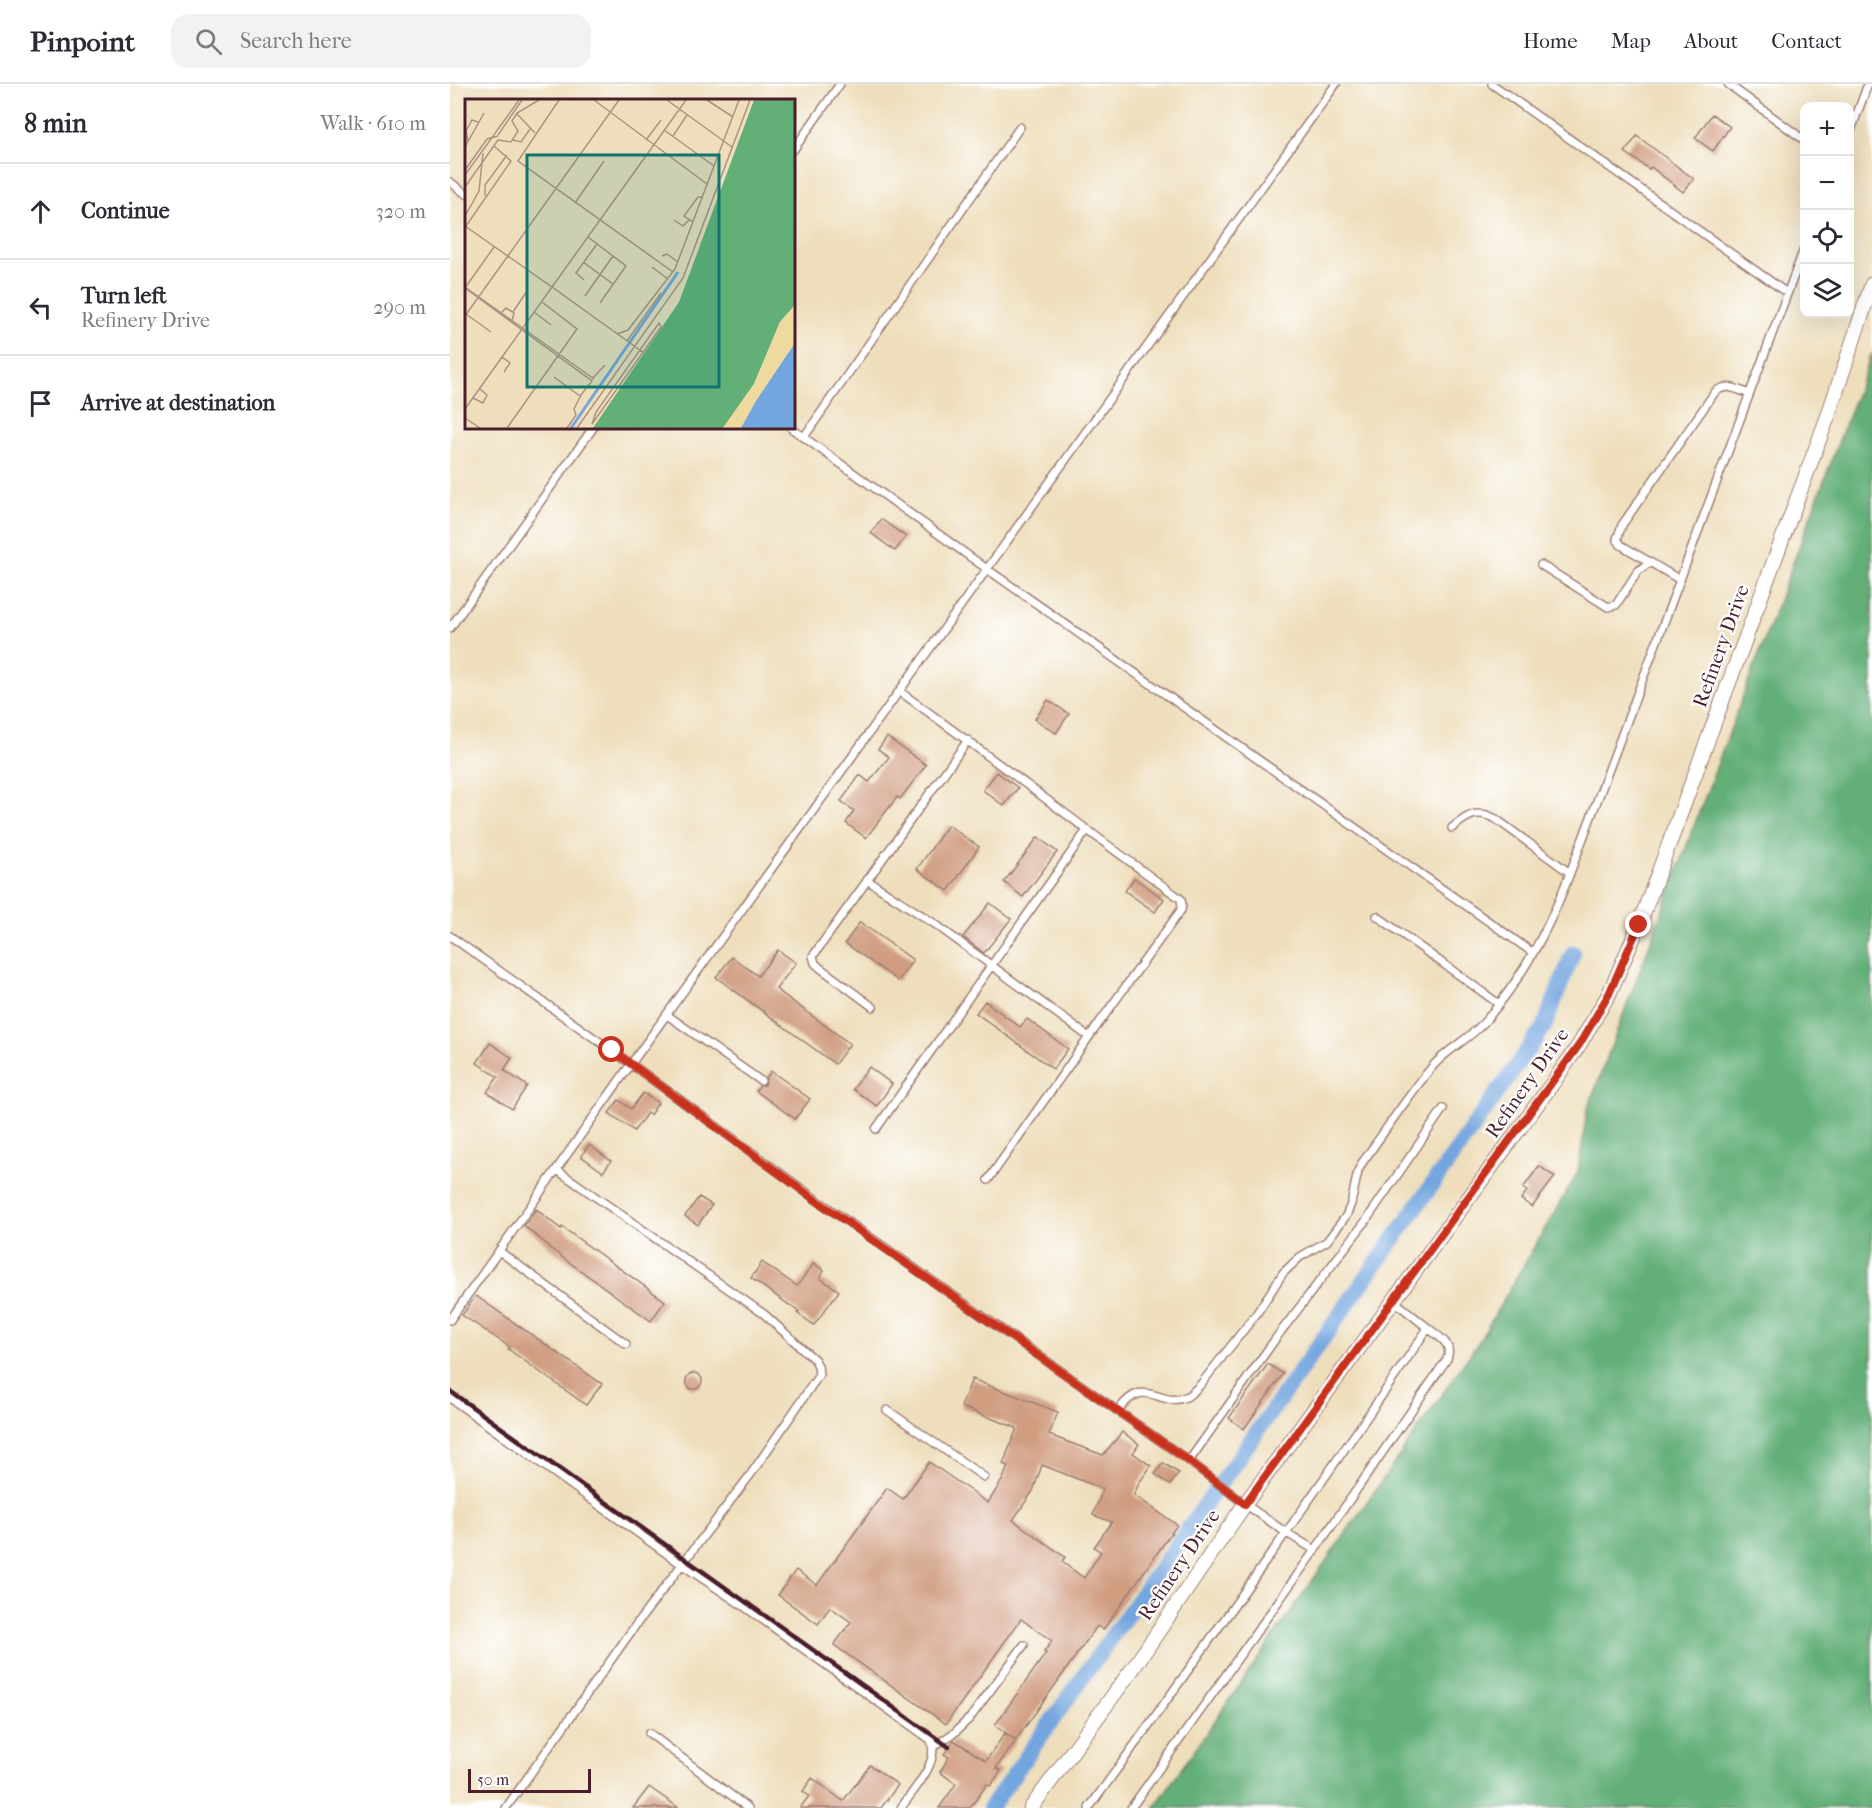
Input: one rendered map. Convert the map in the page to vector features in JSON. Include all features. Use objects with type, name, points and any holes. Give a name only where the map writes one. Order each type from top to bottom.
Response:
[{"type":"street","name":"Refinery Drive","points":[[1031,1808],[1134,1667],[1239,1500],[1393,1299],[1552,1084],[1579,1045],[1609,994],[1639,925],[1828,416],[1872,284]]},
{"type":"lane","points":[[795,148],[840,84]]},
{"type":"lane","points":[[450,1320],[666,1015],[1336,84]]},
{"type":"lane","points":[[1492,84],[1787,293]]},
{"type":"lane","points":[[1728,84],[1800,137]]},
{"type":"lane","points":[[1854,122],[1868,84]]},
{"type":"lane","points":[[804,437],[1020,127]]},
{"type":"lane","points":[[450,182],[465,193]]},
{"type":"lane","points":[[1118,1411],[1126,1399],[1132,1395],[1148,1394],[1180,1399],[1191,1395],[1201,1384],[1257,1313],[1283,1273],[1300,1257],[1327,1241],[1346,1216],[1362,1163],[1434,1064],[1472,1035],[1487,1019],[1532,952],[1545,930],[1570,873],[1800,259]]},
{"type":"lane","points":[[1680,580],[1618,543],[1617,534],[1715,392],[1726,387],[1749,394]]},
{"type":"lane","points":[[450,628],[593,429]]},
{"type":"lane","points":[[792,429],[987,569],[1532,952]]},
{"type":"lane","points":[[1541,565],[1608,607],[1616,605],[1638,571],[1650,562]]},
{"type":"lane","points":[[899,691],[1181,899],[1182,906],[988,1180]]},
{"type":"lane","points":[[873,1007],[819,967],[813,956],[968,740]]},
{"type":"lane","points":[[1452,828],[1465,816],[1488,815],[1570,873]]},
{"type":"lane","points":[[876,1129],[1087,830]]},
{"type":"lane","points":[[867,880],[935,924],[1089,1037]]},
{"type":"lane","points":[[1377,916],[1499,1004]]},
{"type":"lane","points":[[450,936],[632,1064],[810,1196],[1189,1461],[1239,1500],[1315,1550]]},
{"type":"lane","points":[[666,1015],[761,1081]]},
{"type":"lane","points":[[1189,1461],[1276,1338],[1365,1222],[1443,1109]]},
{"type":"lane","points":[[506,1808],[681,1564],[751,1474],[819,1375],[815,1360],[764,1314],[557,1170]]},
{"type":"lane","points":[[499,1251],[626,1344]]},
{"type":"lane","points":[[1131,1808],[1315,1550],[1447,1359],[1450,1352],[1449,1345],[1393,1299]]},
{"type":"lane","points":[[1089,1808],[1334,1466],[1428,1328]]},
{"type":"lane","points":[[450,1398],[931,1740],[933,1758],[930,1766],[901,1808]]},
{"type":"lane","points":[[887,1410],[984,1477]]},
{"type":"lane","points":[[933,1747],[954,1733],[970,1718],[1024,1645]]},
{"type":"lane","points":[[649,1733],[748,1808]]},
{"type":"green space","points":[[1872,353],[1872,1808],[1154,1808],[1480,1340],[1578,1172],[1587,1111]]},
{"type":"building","points":[[1712,114],[1730,127],[1713,151],[1695,138]]},
{"type":"building","points":[[1637,136],[1694,179],[1683,192],[1651,167],[1649,169],[1625,152]]},
{"type":"building","points":[[881,519],[906,537],[895,551],[871,533]]},
{"type":"building","points":[[1048,700],[1069,714],[1056,733],[1035,719]]},
{"type":"building","points":[[887,737],[926,765],[900,799],[897,797],[866,838],[846,823],[854,811],[841,801],[860,775],[869,782],[889,757],[878,749]]},
{"type":"building","points":[[997,772],[1018,788],[1004,806],[983,790]]},
{"type":"building","points":[[948,825],[979,847],[948,891],[917,869]]},
{"type":"building","points":[[1038,837],[1057,852],[1023,897],[1004,882]]},
{"type":"building","points":[[1134,878],[1164,899],[1155,912],[1125,891]]},
{"type":"building","points":[[990,903],[1011,919],[984,953],[963,937]]},
{"type":"building","points":[[860,922],[913,960],[898,981],[845,943]]},
{"type":"building","points":[[778,950],[796,963],[776,989],[850,1044],[835,1064],[716,977],[732,957],[758,976]]},
{"type":"building","points":[[985,1001],[1020,1027],[1027,1019],[1068,1049],[1053,1069],[976,1013]]},
{"type":"building","points":[[490,1043],[512,1058],[504,1070],[527,1086],[512,1109],[487,1092],[498,1077],[477,1063]]},
{"type":"building","points":[[869,1067],[892,1084],[877,1106],[853,1089]]},
{"type":"building","points":[[771,1071],[810,1099],[795,1119],[756,1091],[760,1086],[765,1085],[766,1078]]},
{"type":"building","points":[[643,1093],[658,1103],[650,1115],[647,1113],[634,1131],[609,1113],[619,1100],[631,1109]]},
{"type":"building","points":[[589,1145],[611,1161],[603,1172],[581,1156]]},
{"type":"building","points":[[1539,1166],[1555,1177],[1532,1207],[1521,1199],[1527,1191],[1523,1188]]},
{"type":"building","points":[[699,1197],[712,1205],[698,1225],[685,1216]]},
{"type":"building","points":[[536,1209],[665,1301],[651,1321],[548,1247],[524,1226]]},
{"type":"building","points":[[762,1262],[797,1286],[814,1263],[824,1271],[820,1278],[839,1291],[814,1325],[751,1278]]},
{"type":"building","points":[[476,1296],[602,1384],[586,1405],[508,1349],[510,1347],[462,1315]]},
{"type":"building","points":[[1268,1364],[1283,1374],[1244,1429],[1229,1418]]},
{"type":"building","points":[[691,1373],[697,1373],[702,1381],[700,1387],[691,1389],[686,1384],[686,1378]]},
{"type":"building","points":[[972,1379],[1058,1412],[1049,1435],[1103,1455],[1122,1432],[1139,1444],[1133,1453],[1151,1466],[1134,1495],[1177,1525],[1103,1630],[1097,1626],[1016,1740],[995,1725],[1052,1641],[1021,1619],[946,1724],[834,1645],[851,1622],[830,1607],[818,1624],[778,1595],[796,1570],[817,1585],[887,1488],[903,1499],[929,1462],[988,1503],[1003,1479],[1008,1466],[1003,1464],[1017,1428],[961,1407]],"holes":[[[1042,1465],[1103,1489],[1093,1515],[1112,1522],[1094,1547],[1101,1552],[1084,1578],[1062,1562],[1065,1557],[1013,1520],[1033,1491]]]},
{"type":"building","points":[[1163,1463],[1179,1473],[1170,1485],[1155,1474]]},
{"type":"building","points":[[1005,1733],[1016,1741],[996,1768],[1001,1771],[990,1786],[987,1784],[970,1808],[939,1808],[956,1784],[940,1772],[949,1757],[944,1754],[954,1740],[986,1761]]},
{"type":"building","points":[[870,1765],[898,1785],[881,1808],[800,1808],[809,1796],[803,1791],[812,1778],[843,1801]]},
{"type":"building","points":[[649,1787],[679,1808],[633,1808]]},
{"type":"waterway","points":[[990,1808],[1544,1027],[1573,953]]},
{"type":"railway","points":[[450,1391],[949,1747]]},
{"type":"route","points":[[612,1050],[810,1196],[1189,1461],[1245,1504],[1579,1045],[1609,994],[1639,925]]}]
